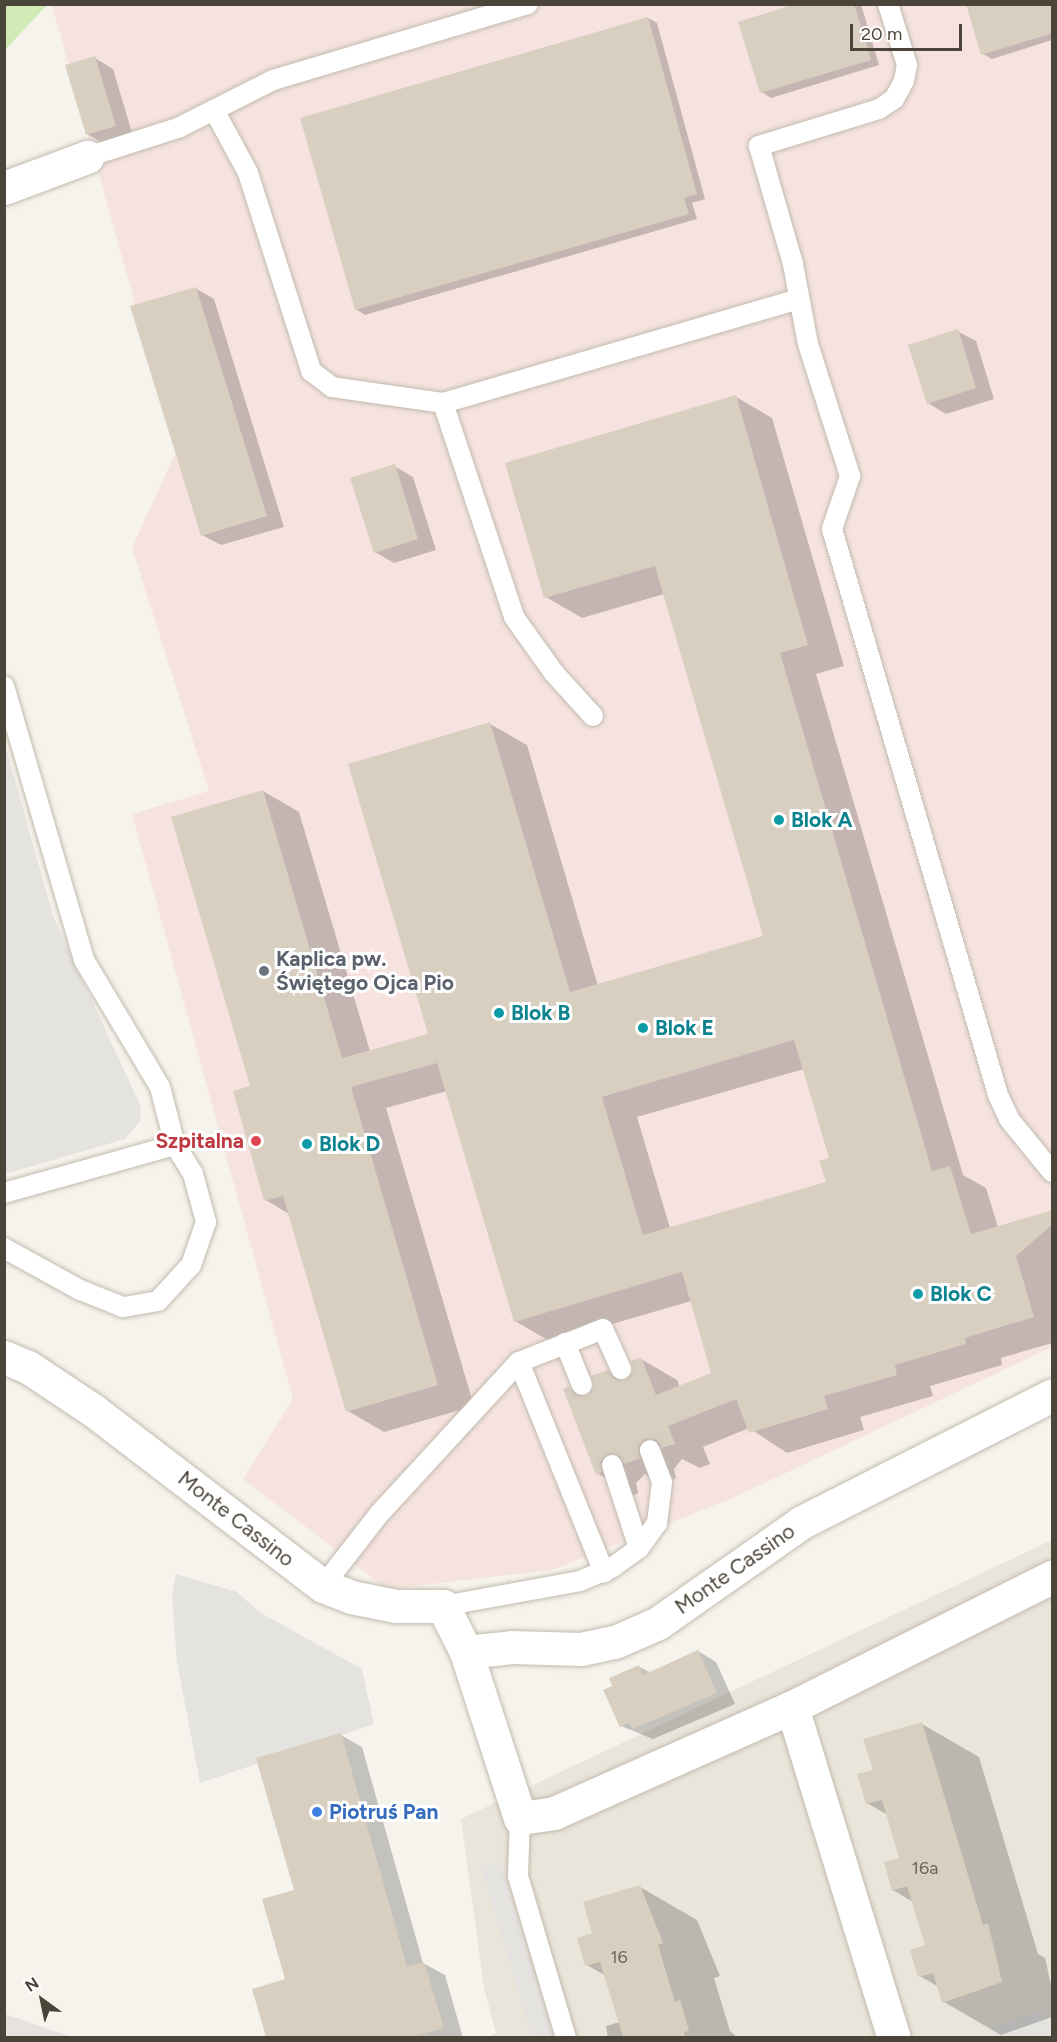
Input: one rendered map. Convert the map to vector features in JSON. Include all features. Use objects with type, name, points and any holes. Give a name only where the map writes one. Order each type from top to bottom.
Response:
[{"type":"street","points":[[4,188],[87,157]]},
{"type":"street","name":"Monte Cassino","points":[[4,1357],[28,1366],[94,1411],[323,1586],[351,1597],[396,1606],[442,1606]]},
{"type":"street","name":"Monte Cassino","points":[[466,1652],[512,1647],[581,1649],[615,1641],[658,1623],[802,1522],[1053,1395]]},
{"type":"street","points":[[442,1606],[466,1652],[520,1818],[554,1813],[792,1707],[1053,1577]]},
{"type":"street","points":[[792,1707],[894,2037]]},
{"type":"lane","points":[[87,157],[178,128],[273,80],[528,4]]},
{"type":"lane","points":[[888,4],[907,65],[904,81],[894,99],[879,109],[759,146],[793,264],[808,345],[850,477],[832,529],[998,1095],[1009,1119],[1053,1172]]},
{"type":"lane","points":[[214,110],[248,173],[311,371],[332,387],[443,403],[799,299]]},
{"type":"lane","points":[[443,403],[514,617],[554,673],[593,716]]},
{"type":"lane","points":[[4,686],[84,960],[159,1087],[175,1145],[193,1174],[206,1222],[191,1265],[158,1301],[123,1307],[80,1290],[4,1248]]},
{"type":"lane","points":[[4,1193],[175,1145]]},
{"type":"lane","points":[[323,1586],[380,1513],[519,1362],[603,1329],[621,1369]]},
{"type":"lane","points":[[565,1343],[582,1385]]},
{"type":"lane","points":[[519,1362],[604,1572]]},
{"type":"lane","points":[[442,1606],[580,1581],[604,1572],[639,1548],[657,1523],[662,1482],[650,1450]]},
{"type":"lane","points":[[612,1465],[639,1548]]},
{"type":"lane","points":[[520,1818],[518,1876],[566,2037]]},
{"type":"shaded area","points":[[52,5],[1052,5],[1052,1347],[737,1496],[552,1570],[387,1589],[243,1479],[293,1399],[132,814],[209,791],[132,548],[176,452]]},
{"type":"shaded area","points":[[4,741],[53,916],[141,1107],[140,1121],[125,1139],[5,1174]]},
{"type":"shaded area","points":[[1052,1540],[1052,2037],[489,2037],[496,2033],[484,1988],[461,1819]]},
{"type":"shaded area","points":[[176,1574],[237,1592],[259,1612],[362,1669],[374,1724],[200,1783],[177,1662],[172,1597]]},
{"type":"shaded area","points":[[500,1861],[553,2037],[532,2037],[481,1867]]},
{"type":"shaded area","points":[[1046,2009],[1052,2037],[994,2037],[991,2026]]},
{"type":"shaded area","points":[[5,2014],[72,2037],[5,2037]]},
{"type":"green space","points":[[4,5],[47,5],[5,50]]},
{"type":"building","points":[[795,4],[854,4],[871,60],[760,93],[738,22]]},
{"type":"building","points":[[966,4],[1053,4],[1053,33],[981,55]]},
{"type":"building","points":[[648,17],[697,194],[684,198],[689,214],[355,310],[300,118]]},
{"type":"building","points":[[95,56],[116,126],[86,135],[65,65]]},
{"type":"building","points":[[196,287],[267,516],[201,536],[130,306]]},
{"type":"building","points":[[958,329],[976,388],[927,404],[908,345]]},
{"type":"building","points":[[736,395],[808,645],[780,653],[932,1171],[950,1166],[971,1234],[1053,1210],[1053,1224],[1016,1256],[1034,1317],[965,1338],[966,1344],[895,1365],[897,1375],[824,1396],[828,1409],[749,1433],[736,1399],[668,1426],[675,1444],[662,1448],[657,1440],[645,1439],[638,1447],[640,1458],[624,1464],[620,1456],[608,1454],[600,1462],[602,1472],[596,1475],[563,1389],[569,1386],[575,1395],[586,1396],[594,1387],[591,1376],[608,1370],[615,1379],[625,1380],[633,1371],[631,1361],[641,1357],[656,1395],[711,1373],[682,1272],[514,1322],[437,1063],[351,1087],[438,1385],[346,1412],[283,1196],[264,1201],[233,1091],[250,1086],[171,817],[263,790],[342,1058],[428,1034],[348,764],[490,722],[570,992],[763,936],[655,566],[544,598],[505,463]],"holes":[[[794,1040],[829,1158],[819,1161],[826,1182],[643,1235],[602,1097]]]},
{"type":"building","points":[[395,464],[418,539],[374,553],[350,478]]},
{"type":"building","points":[[698,1650],[717,1693],[633,1729],[629,1723],[620,1727],[603,1690],[612,1686],[609,1678],[639,1665],[643,1675]]},
{"type":"building","points":[[922,1722],[983,1925],[988,1923],[1002,1982],[942,2003],[933,1973],[918,1977],[910,1950],[925,1945],[907,1886],[892,1891],[884,1862],[899,1858],[882,1800],[866,1804],[857,1774],[873,1770],[863,1739]]},
{"type":"building","points":[[341,1733],[407,1967],[424,1962],[444,2028],[411,2037],[266,2037],[252,1989],[285,1979],[262,1899],[294,1890],[256,1758]]},
{"type":"building","points":[[640,1885],[663,1943],[658,1945],[675,2002],[680,2000],[689,2031],[684,2032],[685,2037],[623,2037],[600,1962],[585,1966],[577,1938],[592,1933],[583,1902]]},
{"type":"place","name":"Blok A","points":[[779,820]]},
{"type":"place","name":"Kaplica pw. Świętego Ojca Pio","points":[[264,971]]},
{"type":"place","name":"Blok B","points":[[499,1013]]},
{"type":"place","name":"Blok E","points":[[643,1028]]},
{"type":"place","name":"Szpitalna","points":[[256,1141]]},
{"type":"place","name":"Blok D","points":[[307,1144]]},
{"type":"place","name":"Blok C","points":[[918,1294]]},
{"type":"place","name":"Piotruś Pan","points":[[317,1812]]}]
